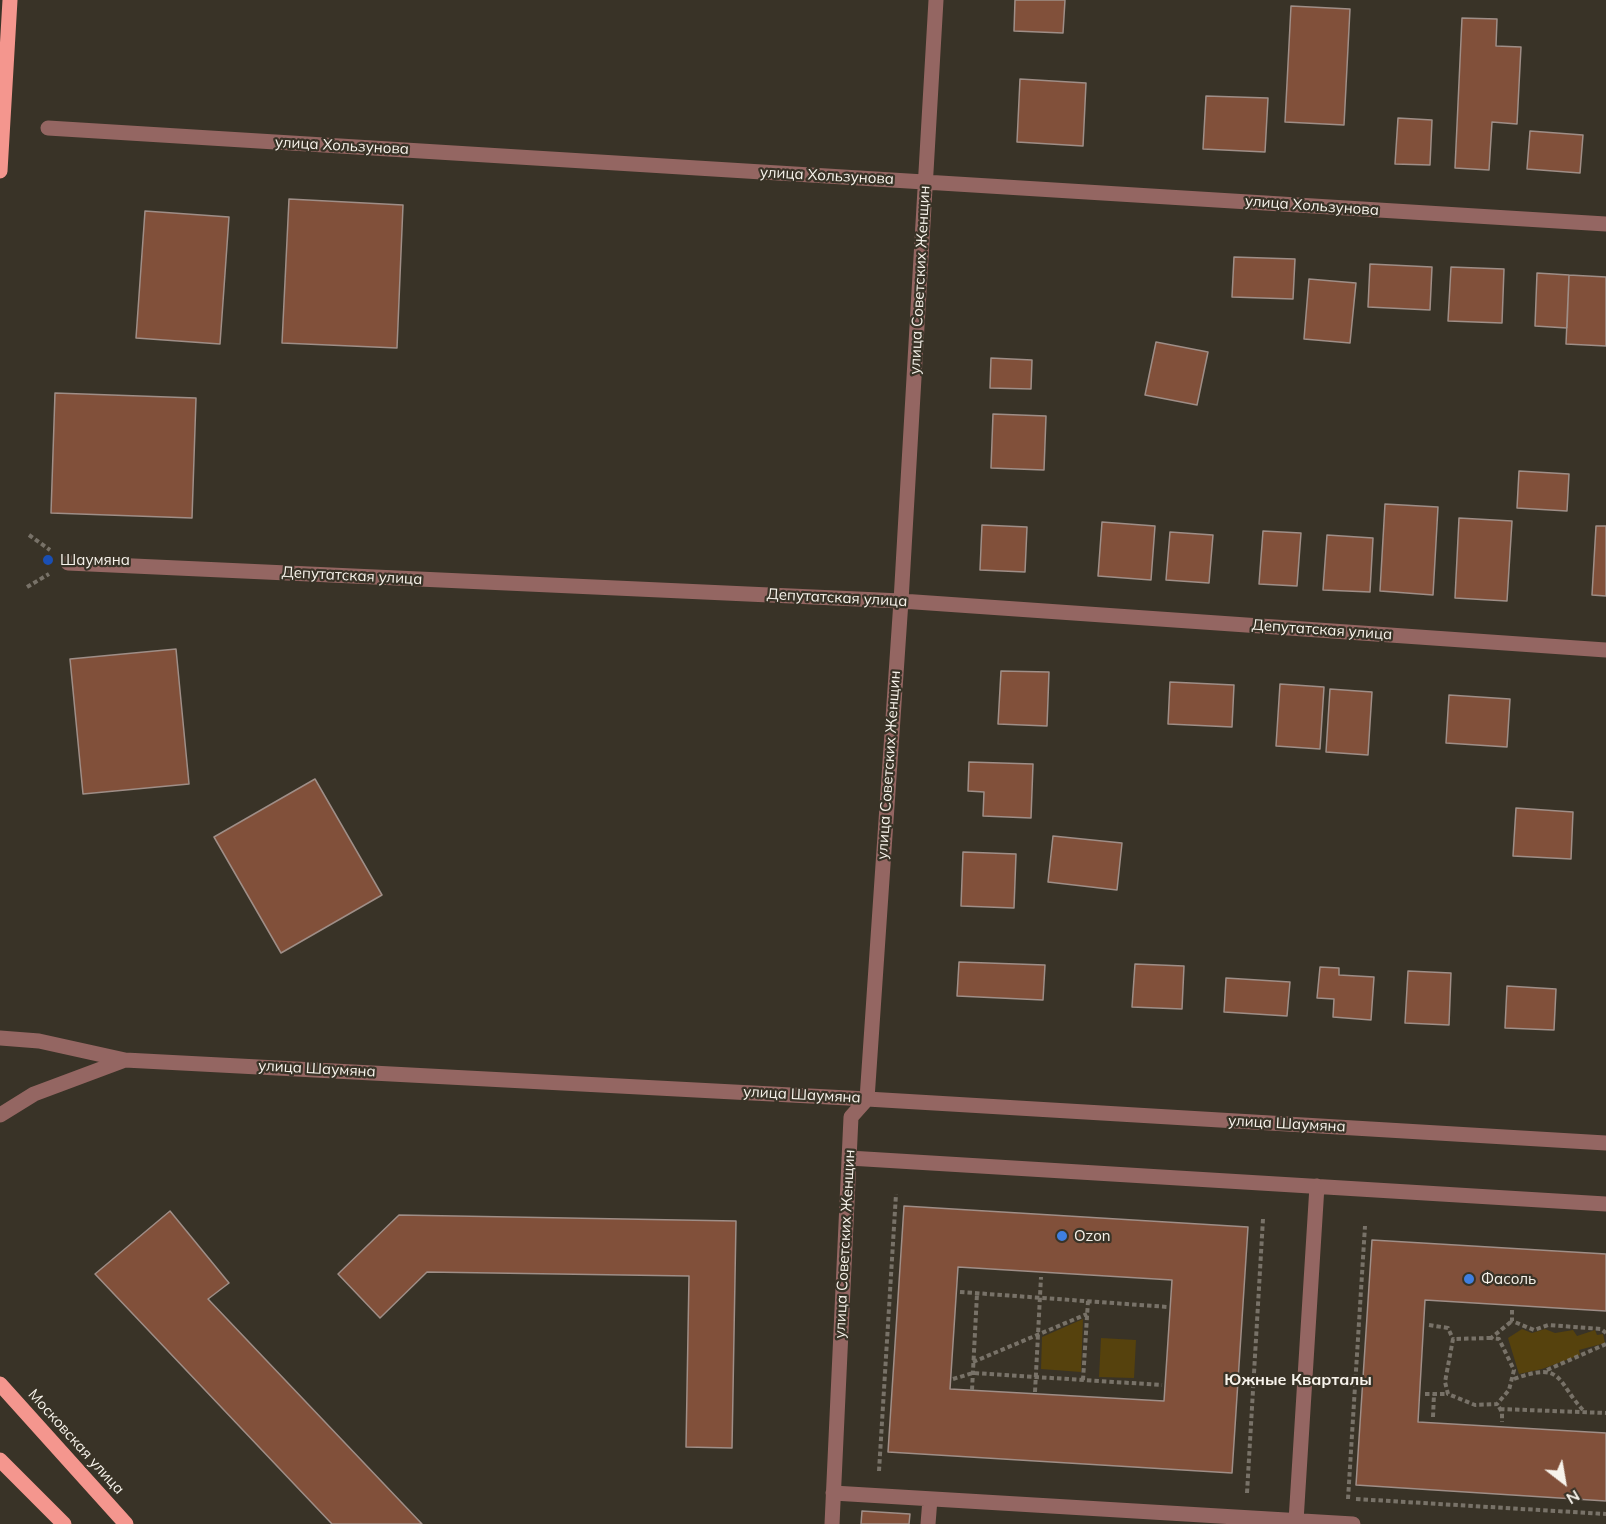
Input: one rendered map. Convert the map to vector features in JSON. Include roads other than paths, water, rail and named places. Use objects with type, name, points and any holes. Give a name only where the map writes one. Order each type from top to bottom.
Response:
[{"type":"main road","points":[[0,171],[10,0]]},
{"type":"main road","name":"Московская улица","points":[[0,1384],[126,1524]]},
{"type":"main road","points":[[0,1460],[64,1524]]},
{"type":"street","name":"улица Советских Женщин","points":[[832,1524],[851,1118],[867,1099],[901,601],[936,0]]},
{"type":"street","name":"улица Хользунова","points":[[48,128],[1606,224]]},
{"type":"street","name":"Депутатская улица","points":[[68,563],[901,601],[1606,650]]},
{"type":"street","name":"улица Шаумяна","points":[[0,1038],[39,1041],[125,1060],[867,1099],[1606,1143]]},
{"type":"street","points":[[0,1115],[34,1094],[125,1060]]},
{"type":"street","points":[[849,1158],[1606,1204]]},
{"type":"street","points":[[1296,1521],[1317,1186]]},
{"type":"street","points":[[833,1493],[1353,1524]]},
{"type":"street","points":[[928,1524],[930,1499]]},
{"type":"place","name":"Шаумяна","points":[[48,560]]},
{"type":"place","name":"Ozon","points":[[1062,1236]]},
{"type":"place","name":"Фасоль","points":[[1469,1279]]},
{"type":"district","name":"Южные Кварталы","points":[[1298,1380]]}]
